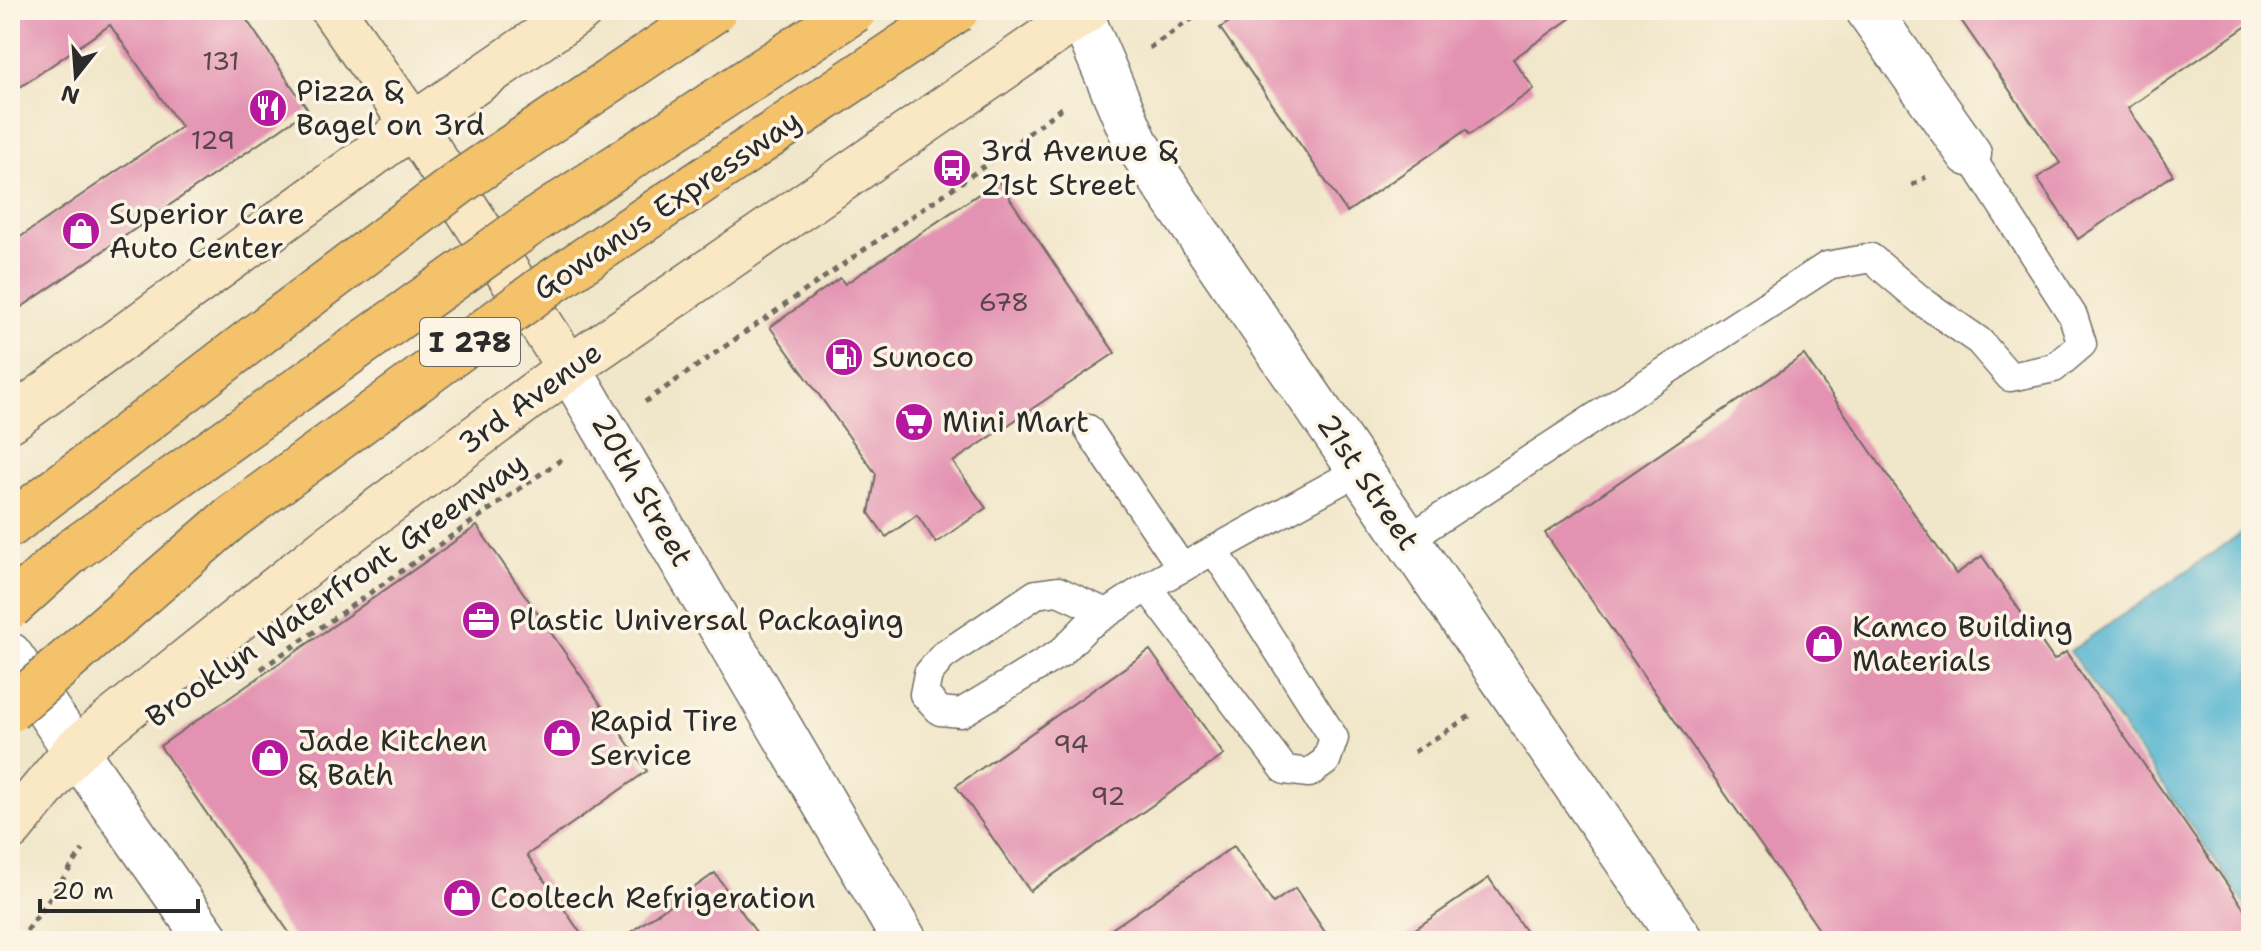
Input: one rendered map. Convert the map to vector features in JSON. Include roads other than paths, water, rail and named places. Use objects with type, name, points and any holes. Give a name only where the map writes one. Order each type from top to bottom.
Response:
[{"type":"highway","points":[[10,525],[173,397],[463,180],[715,10]]},
{"type":"highway","name":"I 278","points":[[10,607],[72,551],[531,223],[855,10]]},
{"type":"highway","name":"Gowanus Expressway","points":[[10,710],[232,517],[547,285],[957,10]]},
{"type":"main road","name":"20th Street","points":[[333,10],[413,125],[569,368]]},
{"type":"main road","points":[[10,420],[413,125],[581,10]]},
{"type":"main road","name":"3rd Avenue","points":[[10,829],[75,750],[326,549],[569,368],[1082,11]]},
{"type":"street","points":[[1868,10],[1969,154]]},
{"type":"street","name":"21st Street","points":[[1082,11],[1136,143],[1682,941]]},
{"type":"street","name":"20th Street","points":[[569,368],[905,941]]},
{"type":"street","points":[[10,655],[208,941]]},
{"type":"lane","points":[[1407,540],[1827,266],[1871,258],[1923,302],[1979,341],[2010,377],[2054,368],[2082,344],[2073,316],[1969,154]]},
{"type":"lane","points":[[1088,429],[1182,568]]},
{"type":"lane","points":[[1106,613],[1058,591],[1036,594],[943,656],[928,674],[924,694],[940,711],[961,713],[1062,652],[1086,627],[1147,587],[1360,470]]},
{"type":"lane","points":[[1147,587],[1285,770],[1309,773],[1326,761],[1334,738],[1214,550]]},
{"type":"water","points":[[2251,527],[2251,913],[2070,651]]},
{"type":"place","name":"Pizza & Bagel on 3rd","points":[[268,108]]},
{"type":"place","name":"3rd Avenue & 21st Street","points":[[952,168]]},
{"type":"place","name":"Superior Care Auto Center","points":[[81,231]]},
{"type":"place","name":"Sunoco","points":[[844,357]]},
{"type":"place","name":"Mini Mart","points":[[914,422]]},
{"type":"place","name":"Plastic Universal Packaging","points":[[481,620]]},
{"type":"place","name":"Kamco Building Materials","points":[[1824,644]]},
{"type":"place","name":"Rapid Tire Service","points":[[562,738]]},
{"type":"place","name":"Jade Kitchen & Bath","points":[[270,758]]},
{"type":"place","name":"Cooltech Refrigeration","points":[[462,898]]}]
